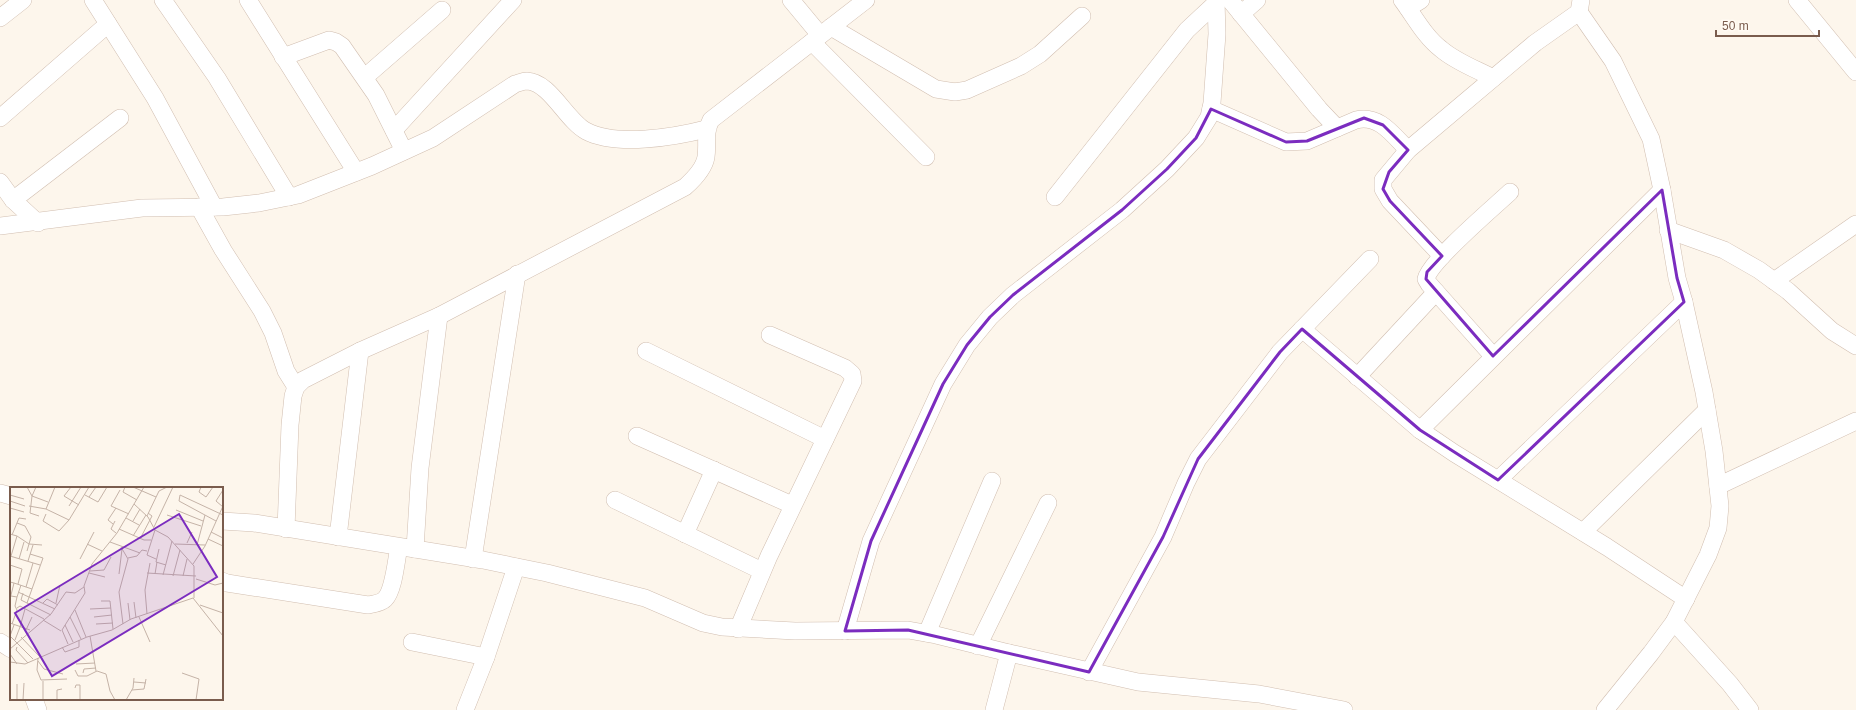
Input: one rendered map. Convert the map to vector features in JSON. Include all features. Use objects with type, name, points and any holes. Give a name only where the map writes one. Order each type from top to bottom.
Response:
[{"type":"street","points":[[0,18],[23,0]]},
{"type":"street","points":[[93,0],[155,98],[207,207],[223,250],[262,311],[273,333],[286,370],[296,387]]},
{"type":"street","points":[[163,0],[217,78],[289,197]]},
{"type":"street","points":[[248,0],[356,172]]},
{"type":"street","points":[[394,130],[513,0]]},
{"type":"street","points":[[791,0],[926,157]]},
{"type":"street","points":[[286,529],[290,425],[293,396],[296,387],[303,380],[360,351],[439,316],[685,187],[700,171],[706,158],[706,130],[711,120],[866,0]]},
{"type":"street","points":[[1241,14],[1257,0]]},
{"type":"street","points":[[1797,0],[1856,72]]},
{"type":"street","points":[[1221,1],[1241,14],[1336,128]]},
{"type":"street","points":[[845,631],[871,541],[943,384],[967,345],[990,317],[1013,295],[1122,210],[1167,169],[1196,138],[1209,117],[1221,1]]},
{"type":"street","points":[[1055,197],[1187,30],[1221,1]]},
{"type":"street","points":[[1410,3],[1432,41],[1441,50],[1493,78]]},
{"type":"street","points":[[1442,256],[1390,201],[1383,189],[1386,176],[1408,150],[1535,42],[1580,6],[1613,60],[1651,139],[1662,190],[1677,278],[1684,302],[1707,410],[1714,451],[1720,506],[1718,528],[1708,555],[1674,622],[1605,710]]},
{"type":"street","points":[[364,77],[442,10]]},
{"type":"street","points":[[821,35],[936,89],[955,92],[967,90],[1021,66],[1040,54],[1082,16]]},
{"type":"street","points":[[0,118],[108,24]]},
{"type":"street","points":[[283,57],[329,40],[342,46],[376,95],[404,151]]},
{"type":"street","points":[[0,226],[38,223],[142,208],[207,207],[259,204],[289,197],[356,172],[433,138],[515,84],[526,81],[536,83],[544,89],[570,118],[586,131],[603,137],[621,139],[676,137],[706,130]]},
{"type":"street","points":[[1211,109],[1286,142],[1307,142],[1356,120],[1364,118],[1371,119],[1383,125],[1408,150]]},
{"type":"street","points":[[13,200],[120,118]]},
{"type":"street","points":[[0,182],[13,200],[38,223]]},
{"type":"street","points":[[1420,430],[1662,190]]},
{"type":"street","points":[[1493,356],[1436,292],[1426,278],[1427,272],[1442,256],[1510,192]]},
{"type":"street","points":[[1774,280],[1856,224]]},
{"type":"street","points":[[1668,230],[1724,250],[1759,270],[1774,280],[1832,330],[1854,342]]},
{"type":"street","points":[[1089,672],[1163,537],[1198,459],[1280,352],[1370,259]]},
{"type":"street","points":[[473,559],[517,274]]},
{"type":"street","points":[[1357,377],[1436,292]]},
{"type":"street","points":[[1498,480],[1684,302]]},
{"type":"street","points":[[415,549],[420,468],[439,316]]},
{"type":"street","points":[[1302,329],[1420,430],[1454,453],[1583,532],[1686,599]]},
{"type":"street","points":[[738,629],[792,505],[853,381],[852,374],[845,368],[770,335]]},
{"type":"street","points":[[338,537],[360,351]]},
{"type":"street","points":[[646,351],[825,439]]},
{"type":"street","points":[[1583,532],[1707,410]]},
{"type":"street","points":[[1718,486],[1856,421]]},
{"type":"street","points":[[637,436],[792,505]]},
{"type":"street","points":[[685,534],[714,470]]},
{"type":"street","points":[[927,633],[992,481]]},
{"type":"street","points":[[0,494],[10,496]]},
{"type":"street","points":[[615,500],[762,572]]},
{"type":"street","points":[[978,646],[1048,503]]},
{"type":"street","points":[[223,521],[254,523],[516,567],[645,598],[703,623],[738,629],[845,631],[908,630],[927,633],[1089,672],[1138,682],[1259,694],[1344,710]]},
{"type":"street","points":[[223,581],[368,605],[384,600],[389,593],[399,547]]},
{"type":"street","points":[[465,710],[486,656],[516,567]]},
{"type":"street","points":[[1674,622],[1730,684],[1750,710]]},
{"type":"street","points":[[0,642],[10,648]]},
{"type":"street","points":[[412,642],[486,656]]},
{"type":"street","points":[[994,710],[1009,653]]},
{"type":"street","points":[[34,700],[38,710]]},
{"type":"highlighted area","points":[[1211,109],[1286,142],[1307,141],[1364,118],[1383,125],[1408,150],[1389,172],[1383,189],[1390,201],[1442,256],[1427,272],[1426,279],[1493,356],[1662,190],[1677,278],[1684,302],[1498,480],[1420,430],[1302,329],[1280,352],[1198,459],[1163,537],[1089,672],[908,630],[845,631],[871,541],[943,384],[967,345],[990,317],[1013,295],[1122,210],[1167,169],[1196,138]]}]
